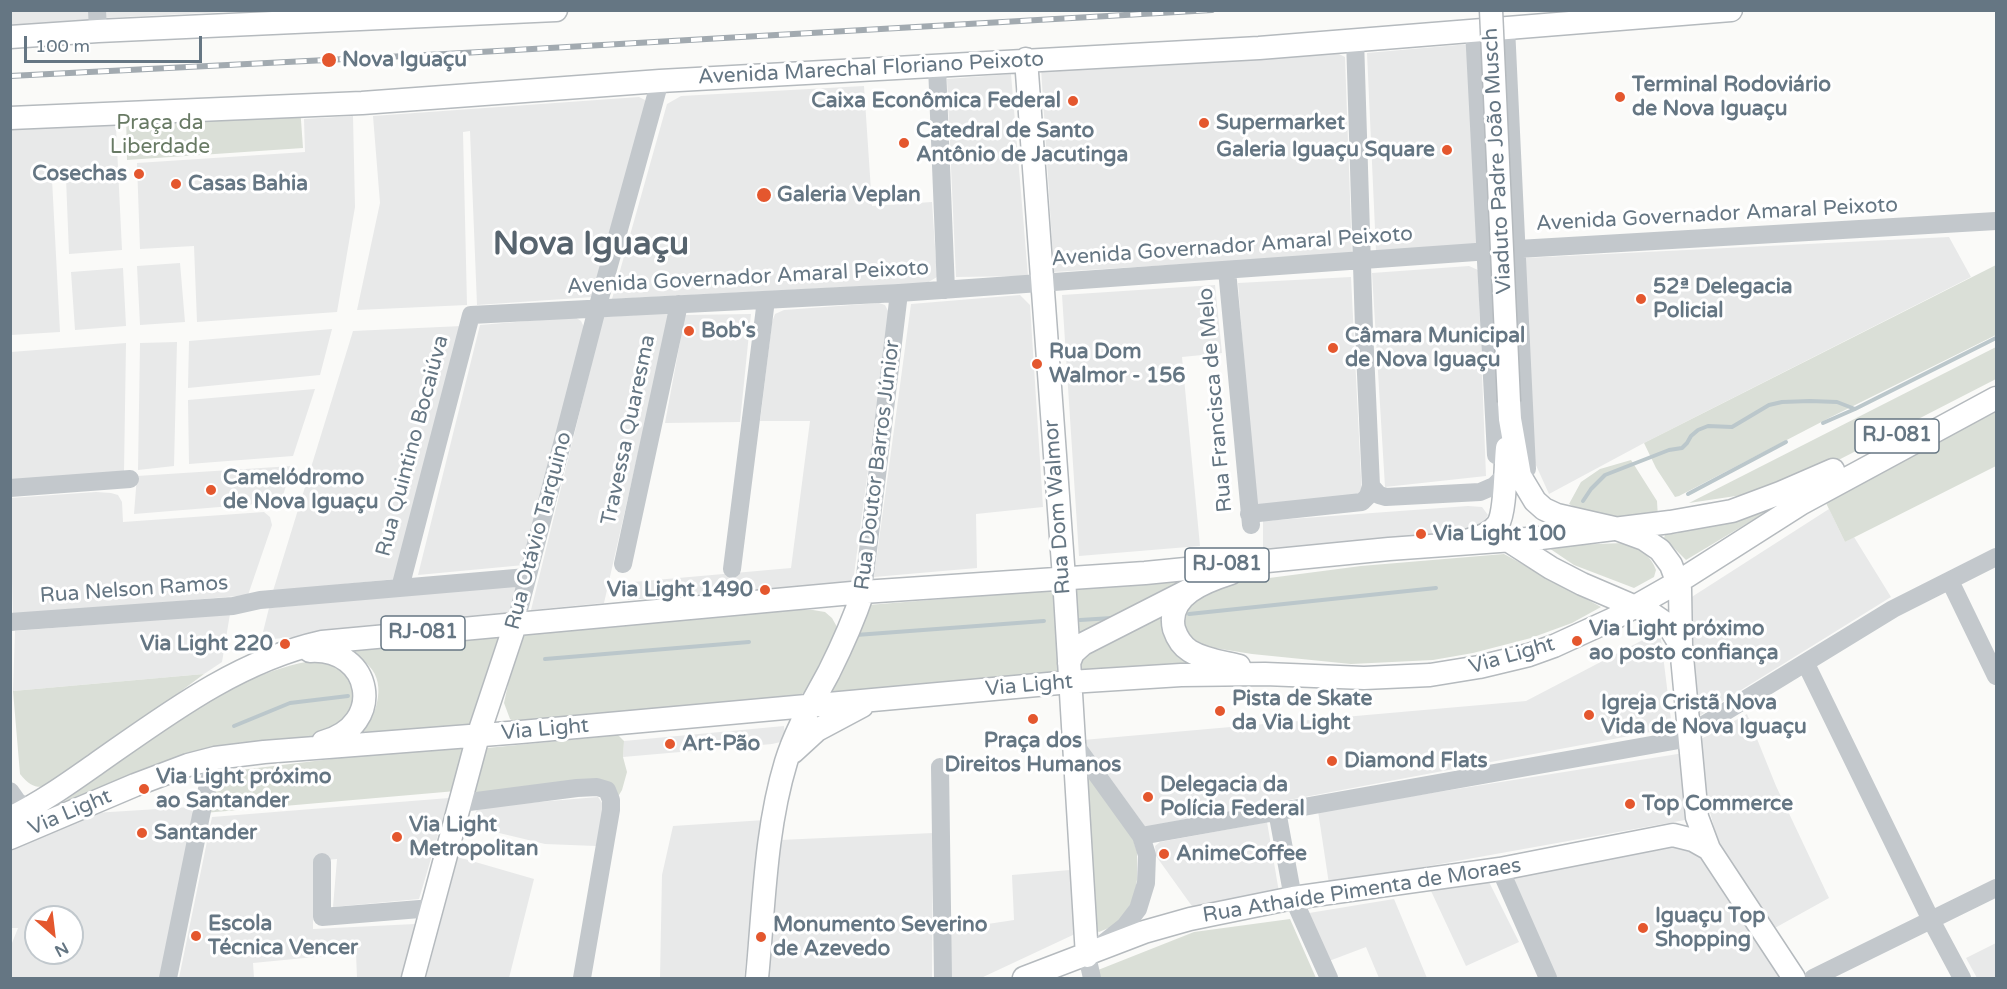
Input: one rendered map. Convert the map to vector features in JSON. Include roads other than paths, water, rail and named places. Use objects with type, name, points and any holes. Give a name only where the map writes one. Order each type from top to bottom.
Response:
[{"type":"main road","points":[[10,38],[97,21],[556,10]]},
{"type":"main road","name":"Viaduto Padre João Musch","points":[[1455,544],[1486,534],[1498,524],[1512,475],[1491,10]]},
{"type":"main road","name":"Avenida Marechal Floriano Peixoto","points":[[10,118],[362,103],[660,81],[1026,59],[1259,48],[1731,10]]},
{"type":"main road","name":"Rua Dom Walmor","points":[[1026,59],[1064,578],[1087,956]]},
{"type":"main road","name":"Via Light","points":[[19,814],[210,687],[277,655],[303,646],[336,639],[515,625],[863,592],[1145,573],[1303,557],[1509,541],[1710,516],[1762,500],[1839,467],[1996,383]]},
{"type":"main road","name":"Via Light","points":[[10,838],[135,785],[188,765],[215,758],[296,749],[521,732],[807,702],[878,700],[1070,672],[1364,678],[1430,675],[1462,670],[1529,655],[1554,646],[1636,606],[1802,503],[1996,398]]},
{"type":"main road","points":[[1512,475],[1535,501],[1550,512],[1644,538],[1660,550],[1669,561],[1678,582],[1681,598],[1681,645],[1697,817],[1709,849],[1794,978]]},
{"type":"main road","points":[[1509,541],[1576,581],[1636,606],[1665,622],[1681,645]]},
{"type":"main road","points":[[1070,672],[1073,653],[1083,644],[1197,587],[1238,571],[1303,557]]},
{"type":"main road","points":[[1197,587],[1180,601],[1174,613],[1175,632],[1183,645],[1211,660],[1282,675]]},
{"type":"main road","name":"Rua Doutor Barros Júnior","points":[[757,978],[769,854],[778,791],[786,760],[807,702],[839,651],[863,592]]},
{"type":"main road","points":[[821,597],[833,605],[848,629]]},
{"type":"main road","name":"Rua Otávio Tarquino","points":[[413,978],[478,736],[515,625]]},
{"type":"main road","points":[[277,655],[315,651],[336,654],[352,666],[363,686],[362,711],[348,732],[333,739],[296,749]]},
{"type":"main road","points":[[492,699],[499,720],[521,732]]},
{"type":"main road","points":[[786,760],[804,740],[817,730],[848,712],[878,700]]},
{"type":"main road","points":[[1673,835],[1687,821],[1695,802]]},
{"type":"main road","points":[[19,814],[77,810]]},
{"type":"main road","name":"Rua Athaíde Pimenta de Moraes","points":[[1024,978],[1087,956],[1144,932],[1293,898],[1500,869],[1673,835],[1693,840],[1709,849]]},
{"type":"street","points":[[1506,27],[1518,249],[1512,475]]},
{"type":"street","points":[[1474,29],[1486,252],[1512,475]]},
{"type":"street","points":[[1355,39],[1371,486],[1379,495],[1386,497],[1480,492],[1512,475]]},
{"type":"street","points":[[937,66],[946,290]]},
{"type":"street","name":"Rua Otávio Tarquino","points":[[515,625],[597,309],[660,81]]},
{"type":"street","name":"Avenida Governador Amaral Peixoto","points":[[471,315],[899,293],[1518,249],[1996,221]]},
{"type":"street","name":"Rua Francisca de Melo","points":[[1227,270],[1250,519],[1362,502],[1368,496],[1371,486]]},
{"type":"street","name":"Rua Doutor Barros Júnior","points":[[863,592],[899,293]]},
{"type":"street","points":[[732,570],[766,300]]},
{"type":"street","name":"Travessa Quaresma","points":[[623,564],[680,304]]},
{"type":"street","name":"Rua Quintino Bocaiúva","points":[[400,588],[471,315]]},
{"type":"street","points":[[10,488],[130,479]]},
{"type":"street","points":[[1141,836],[1662,743],[1689,735],[1893,609],[1996,557]]},
{"type":"street","name":"Rua Nelson Ramos","points":[[10,622],[233,606],[260,600],[527,577]]},
{"type":"street","points":[[1950,581],[1996,676]]},
{"type":"street","points":[[1806,664],[1931,920],[1962,978]]},
{"type":"street","points":[[1074,743],[1141,836],[1147,855],[1146,883],[1142,901],[1133,918],[1087,956],[1092,978]]},
{"type":"street","points":[[168,978],[215,758]]},
{"type":"street","points":[[940,767],[943,978]]},
{"type":"street","points":[[461,803],[577,788],[597,787],[607,790],[611,800],[611,810],[582,978]]},
{"type":"street","points":[[10,791],[17,801],[19,814]]},
{"type":"street","points":[[1277,811],[1293,898],[1329,978]]},
{"type":"street","points":[[322,862],[322,917],[432,908]]},
{"type":"street","points":[[1500,869],[1548,978]]},
{"type":"street","points":[[1813,978],[1996,888]]},
{"type":"waterway","points":[[1823,423],[1996,338]]},
{"type":"waterway","points":[[1583,501],[1605,475],[1669,450],[1682,448],[1698,430],[1708,426],[1732,427],[1769,405],[1782,402],[1837,402],[1855,409]]},
{"type":"waterway","points":[[1688,494],[1786,442]]},
{"type":"waterway","points":[[1189,614],[1436,588]]},
{"type":"waterway","points":[[1080,620],[1112,618]]},
{"type":"waterway","points":[[856,635],[1044,621]]},
{"type":"waterway","points":[[545,659],[749,642]]},
{"type":"waterway","points":[[234,726],[290,703],[348,696]]},
{"type":"railway","points":[[10,76],[445,54],[1212,10]]},
{"type":"place","name":"Nova Iguaçu","points":[[329,60]]},
{"type":"place","name":"Terminal Rodoviário de Nova Iguaçu","points":[[1620,97]]},
{"type":"place","name":"Caixa Econômica Federal","points":[[1073,101]]},
{"type":"place","name":"Supermarket","points":[[1204,123]]},
{"type":"place","name":"Catedral de Santo Antônio de Jacutinga","points":[[904,143]]},
{"type":"place","name":"Galeria Iguaçu Square","points":[[1447,150]]},
{"type":"place","name":"Cosechas","points":[[139,174]]},
{"type":"place","name":"Casas Bahia","points":[[176,184]]},
{"type":"place","name":"Galeria Veplan","points":[[764,195]]},
{"type":"place","name":"52ª Delegacia Policial","points":[[1641,299]]},
{"type":"place","name":"Bob's","points":[[689,331]]},
{"type":"place","name":"Câmara Municipal de Nova Iguaçu","points":[[1333,348]]},
{"type":"place","name":"Rua Dom Walmor - 156","points":[[1037,364]]},
{"type":"place","name":"Camelódromo de Nova Iguaçu","points":[[211,490]]},
{"type":"place","name":"Via Light 100","points":[[1421,534]]},
{"type":"place","name":"Via Light 1490","points":[[765,590]]},
{"type":"place","name":"Via Light próximo ao posto confiança","points":[[1577,641]]},
{"type":"place","name":"Via Light 220","points":[[285,644]]},
{"type":"place","name":"Pista de Skate da Via Light","points":[[1220,711]]},
{"type":"place","name":"Igreja Cristã Nova Vida de Nova Iguaçu","points":[[1589,715]]},
{"type":"place","name":"Praça dos Direitos Humanos","points":[[1033,719]]},
{"type":"place","name":"Art-Pão","points":[[670,744]]},
{"type":"place","name":"Diamond Flats","points":[[1332,761]]},
{"type":"place","name":"Via Light próximo ao Santander","points":[[144,789]]},
{"type":"place","name":"Delegacia da Polícia Federal","points":[[1148,797]]},
{"type":"place","name":"Top Commerce","points":[[1630,804]]},
{"type":"place","name":"Santander","points":[[142,833]]},
{"type":"place","name":"Via Light Metropolitan","points":[[397,837]]},
{"type":"place","name":"AnimeCoffee","points":[[1164,854]]},
{"type":"place","name":"Iguaçu Top Shopping","points":[[1643,928]]},
{"type":"place","name":"Escola Técnica Vencer","points":[[196,936]]},
{"type":"place","name":"Monumento Severino de Azevedo","points":[[761,937]]},
{"type":"district","name":"Nova Iguaçu","points":[[591,245]]},
{"type":"park label","name":"Praça da Liberdade","points":[[160,135]]}]
